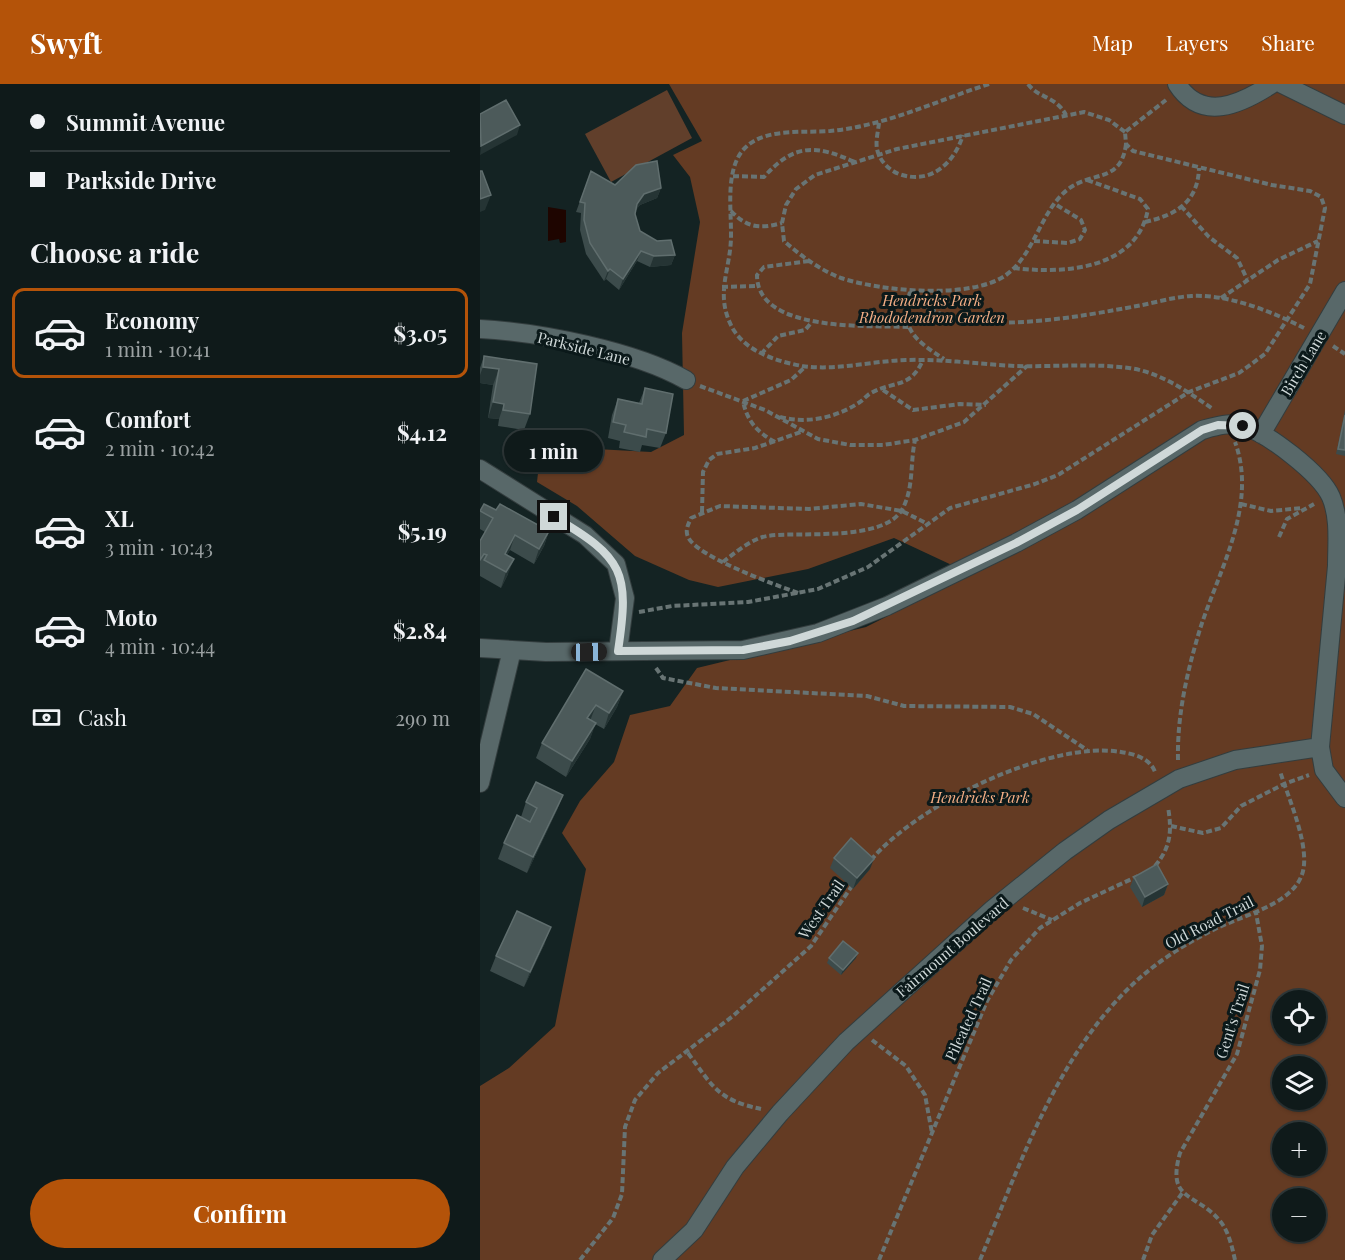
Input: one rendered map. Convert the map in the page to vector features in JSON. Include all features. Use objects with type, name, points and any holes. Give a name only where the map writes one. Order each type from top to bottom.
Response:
[{"type":"street","points":[[1178,86],[1198,104],[1212,109],[1229,106],[1250,98],[1272,84]]},
{"type":"street","points":[[1282,84],[1345,115]]},
{"type":"street","name":"Birch Lane","points":[[1261,434],[1345,291]]},
{"type":"street","name":"Parkside Lane","points":[[480,329],[536,335],[588,346],[671,372],[686,380]]},
{"type":"street","points":[[480,648],[656,652],[743,650],[790,641],[853,621],[1026,537],[1077,510],[1202,430],[1228,424],[1243,426],[1261,434],[1306,468],[1331,497],[1337,537],[1337,566],[1320,747],[1324,770],[1345,798]]},
{"type":"street","points":[[480,469],[604,550],[616,564],[623,582],[624,615],[618,651]]},
{"type":"street","points":[[480,783],[512,650]]},
{"type":"street","name":"Fairmount Boulevard","points":[[662,1260],[694,1230],[735,1167],[780,1113],[859,1030],[1008,897],[1109,820],[1179,779],[1235,760],[1274,752],[1320,747]]},
{"type":"path","points":[[989,84],[880,122],[830,131],[781,134],[747,145],[736,160],[733,176],[730,259],[722,287],[725,309],[734,329],[746,345],[761,354],[806,366],[822,368],[945,360],[1027,366],[1131,368],[1165,379],[1189,392],[1215,411],[1228,424],[1237,448],[1242,473],[1241,504],[1183,690],[1177,731],[1179,779]]},
{"type":"path","points":[[1028,84],[1036,92],[1059,104],[1066,115]]},
{"type":"path","points":[[1125,132],[1178,86]]},
{"type":"path","points":[[1084,112],[1108,120],[1125,132],[1126,144],[1120,165],[1112,172],[1087,180],[1067,190],[1013,267],[1005,275],[987,283],[956,289],[910,291],[840,277],[809,261],[784,241],[782,223],[786,205],[796,189],[815,175],[879,155],[963,135],[1084,112]]},
{"type":"path","points":[[880,122],[876,144],[879,155],[894,172],[920,178],[937,172],[952,158],[963,135]]},
{"type":"path","points":[[624,615],[672,606],[748,602],[818,589],[868,567],[950,508],[1035,484],[1058,475],[1189,392],[1239,373],[1265,354],[1310,284],[1325,208],[1321,197],[1310,191],[1147,156],[1133,151],[1126,144]]},
{"type":"path","points":[[733,176],[764,177],[784,157],[819,148],[857,163]]},
{"type":"path","points":[[1145,222],[1165,217],[1181,206],[1198,185],[1199,168]]},
{"type":"path","points":[[1013,267],[1045,271],[1072,269],[1101,262],[1121,252],[1145,222],[1148,209],[1140,199],[1087,180]]},
{"type":"path","points":[[1033,241],[1068,243],[1080,239],[1085,230],[1081,220],[1055,204]]},
{"type":"path","points":[[1181,206],[1209,237],[1237,258],[1247,279]]},
{"type":"path","points":[[731,211],[751,226],[764,228],[782,223]]},
{"type":"path","points":[[1220,298],[1247,279],[1318,241]]},
{"type":"path","points":[[809,261],[764,267],[756,275],[757,286],[763,298],[781,312],[812,322],[908,327]]},
{"type":"path","points":[[722,287],[757,286]]},
{"type":"path","points":[[910,291],[920,302],[935,312],[959,318],[1004,323],[1080,316],[1191,296],[1220,298],[1259,308],[1288,320],[1345,354]]},
{"type":"path","points":[[910,291],[904,310],[908,327],[919,342],[945,360]]},
{"type":"path","points":[[761,354],[778,336],[805,330],[812,322]]},
{"type":"path","points":[[775,416],[797,421],[812,420],[845,410],[871,393],[916,375],[923,360]]},
{"type":"path","points":[[743,401],[791,380],[806,366]]},
{"type":"path","points":[[686,380],[743,401],[818,439],[850,445],[883,445],[915,440],[964,422],[987,405],[1027,366]]},
{"type":"path","points":[[882,390],[913,410],[960,404],[987,405]]},
{"type":"path","points":[[743,401],[745,414],[752,424],[762,435],[775,442]]},
{"type":"path","points":[[702,512],[703,472],[709,460],[717,453],[775,442],[801,432]]},
{"type":"path","points":[[723,562],[744,547],[764,537],[839,534],[885,523],[902,511],[912,479],[915,440]]},
{"type":"path","points":[[1279,537],[1287,519],[1306,507],[1331,497]]},
{"type":"path","points":[[798,593],[760,580],[723,562],[688,538],[686,528],[691,518],[720,506],[809,509],[861,504],[902,511],[927,524]]},
{"type":"path","points":[[1241,504],[1271,511],[1306,507]]},
{"type":"path","points":[[656,652],[656,669],[663,678],[688,684],[867,696],[904,706],[1010,707],[1033,714],[1088,750]]},
{"type":"path","points":[[869,862],[882,847],[926,816],[977,786],[1033,761],[1088,750],[1121,751],[1144,759],[1154,768],[1171,826],[1166,852],[1153,868]]},
{"type":"path","name":"Old Road Trail","points":[[980,1260],[1022,1159],[1064,1072],[1092,1031],[1130,987],[1166,956],[1218,927],[1256,913],[1289,892],[1301,877],[1305,860],[1301,838],[1274,752]]},
{"type":"path","points":[[1171,826],[1203,833],[1221,828],[1241,807],[1284,784],[1324,770]]},
{"type":"path","name":"Pileated Trail","points":[[879,1260],[987,1001],[1011,960],[1040,928],[1080,903],[1143,873]]},
{"type":"path","name":"West Trail","points":[[580,1260],[613,1218],[622,1194],[625,1127],[635,1100],[658,1073],[688,1053],[811,946],[856,880]]},
{"type":"path","points":[[1008,897],[1026,910],[1053,920]]},
{"type":"path","name":"Gent's Trail","points":[[1183,1192],[1176,1183],[1175,1171],[1180,1153],[1237,1054],[1260,970],[1262,946],[1256,913]]},
{"type":"path","points":[[859,1030],[906,1066],[924,1095],[932,1133]]},
{"type":"path","points":[[688,1053],[715,1090],[736,1104],[780,1113]]},
{"type":"path","points":[[1143,1260],[1152,1235],[1183,1192],[1211,1211],[1222,1223],[1235,1260]]},
{"type":"shaded area","points":[[667,90],[692,138],[611,182],[585,134]]},
{"type":"shaded area","points":[[548,207],[566,210],[566,242],[560,243],[559,239],[548,241]]},
{"type":"green space","name":"Hendricks Park","points":[[669,84],[1345,84],[1345,1260],[480,1260],[480,1086],[509,1068],[555,1026],[586,869],[562,833],[580,801],[614,762],[630,715],[670,706],[697,668],[866,627],[971,574],[894,538],[808,569],[718,587],[689,580],[635,556],[577,506],[537,482],[541,446],[651,452],[684,435],[682,333],[700,222],[690,177],[673,155],[702,141]]},
{"type":"building","points":[[506,100],[520,125],[481,146],[480,114]]},
{"type":"building","points":[[657,161],[661,188],[644,194],[637,204],[635,214],[640,231],[657,241],[671,240],[675,255],[654,256],[641,251],[623,279],[610,269],[608,271],[590,243],[584,220],[585,203],[580,202],[591,171],[615,185],[636,165]]},
{"type":"building","points":[[480,171],[482,171],[491,195],[480,199]]},
{"type":"building","points":[[484,356],[537,364],[530,414],[503,410],[504,404],[493,402],[499,369],[483,367]]},
{"type":"building","points":[[645,388],[673,394],[666,433],[647,429],[646,437],[624,432],[626,425],[613,422],[618,399],[642,404]]},
{"type":"building","points":[[1345,415],[1345,450],[1338,449]]},
{"type":"building","points":[[484,504],[496,510],[500,504],[549,531],[539,549],[515,535],[505,554],[514,559],[506,572],[484,560],[487,555],[484,554],[480,560],[480,541],[493,518],[480,511]]},
{"type":"building","points":[[586,669],[623,691],[609,713],[596,705],[587,718],[596,723],[572,761],[542,743]]},
{"type":"building","points":[[536,782],[563,795],[533,857],[504,843],[517,815],[530,822],[537,808],[526,802]]},
{"type":"building","points":[[851,838],[874,859],[857,878],[834,858]]},
{"type":"building","points":[[1157,864],[1168,884],[1145,897],[1134,877]]},
{"type":"building","points":[[517,911],[551,927],[530,972],[496,956]]},
{"type":"building","points":[[843,941],[858,953],[843,970],[829,958]]},
{"type":"route","points":[[554,517],[604,550],[616,564],[623,582],[625,598],[618,651],[743,650],[818,633],[887,606],[1016,543],[1077,510],[1202,430],[1228,424],[1243,426]]},
{"type":"park label","name":"Hendricks Park Rhododendron Garden","points":[[932,308]]}]
